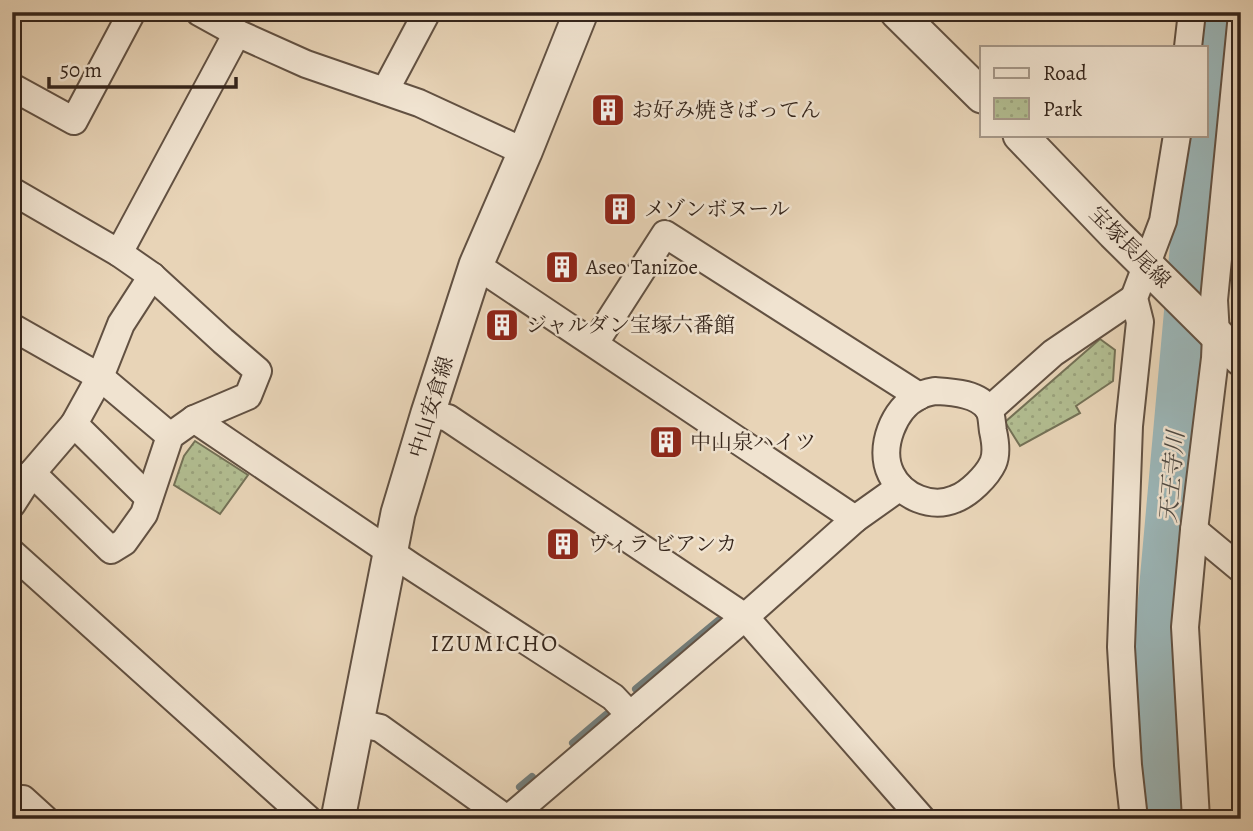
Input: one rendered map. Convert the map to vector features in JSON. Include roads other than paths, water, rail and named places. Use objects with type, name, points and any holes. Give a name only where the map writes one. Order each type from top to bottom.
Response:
[{"type":"street","points":[[12,87],[74,121],[132,12]]},
{"type":"street","points":[[199,12],[237,33],[306,64],[419,103],[525,152]]},
{"type":"street","points":[[385,91],[427,12]]},
{"type":"street","name":"中山安倉線","points":[[338,819],[398,513],[428,412],[476,265],[581,12]]},
{"type":"street","points":[[1188,46],[1192,12]]},
{"type":"street","points":[[901,14],[980,94]]},
{"type":"street","points":[[1196,819],[1185,627],[1215,359],[1211,329],[1214,300],[1231,233],[1241,24]]},
{"type":"street","points":[[119,253],[237,33]]},
{"type":"street","name":"宝塚長尾線","points":[[1021,136],[1241,359]]},
{"type":"street","points":[[989,410],[1053,353],[1134,298],[1155,272],[1177,136]]},
{"type":"street","points":[[12,191],[119,253],[152,276],[258,371],[248,397],[194,419],[170,436],[144,514],[124,542],[111,550],[32,472]]},
{"type":"street","points":[[595,344],[665,234],[919,396]]},
{"type":"street","points":[[476,265],[855,519]]},
{"type":"street","points":[[12,504],[32,472],[74,424],[100,377],[121,324],[152,276]]},
{"type":"street","points":[[1134,298],[1140,322],[1129,426],[1121,647],[1134,819]]},
{"type":"street","points":[[12,327],[100,377],[170,436]]},
{"type":"street","points":[[935,391],[965,394],[989,410],[995,439],[995,461],[985,474],[957,499],[927,502],[900,487],[890,473],[888,437],[900,414],[919,396],[935,391]]},
{"type":"street","points":[[428,412],[448,418],[745,617],[922,819]]},
{"type":"street","points":[[194,419],[411,566],[613,697],[630,715]]},
{"type":"street","points":[[74,424],[149,498]]},
{"type":"street","points":[[357,723],[380,728],[508,819],[745,617],[855,519],[900,487]]},
{"type":"street","points":[[1194,530],[1241,569]]},
{"type":"street","points":[[12,553],[308,819]]},
{"type":"street","points":[[12,799],[23,799],[46,819]]},
{"type":"waterway","name":"天王寺川","points":[[1208,80],[1214,12]]},
{"type":"waterway","name":"天王寺川","points":[[1164,819],[1158,776],[1157,644],[1203,136]]},
{"type":"waterway","points":[[1240,221],[1241,210]]},
{"type":"waterway","points":[[636,689],[718,621]]},
{"type":"waterway","points":[[573,743],[606,715]]},
{"type":"waterway","points":[[520,787],[532,777]]},
{"type":"place","name":"お好み焼きばってん","points":[[608,110]]},
{"type":"place","name":"メゾンボヌール","points":[[620,209]]},
{"type":"place","name":"Aseo Tanizoe","points":[[562,267]]},
{"type":"place","name":"ジャルダン宝塚六番館","points":[[502,325]]},
{"type":"place","name":"中山泉ハイツ","points":[[666,442]]},
{"type":"place","name":"ヴィラ ビアンカ","points":[[563,544]]},
{"type":"district","name":"IZUMICHO","points":[[495,643]]}]
